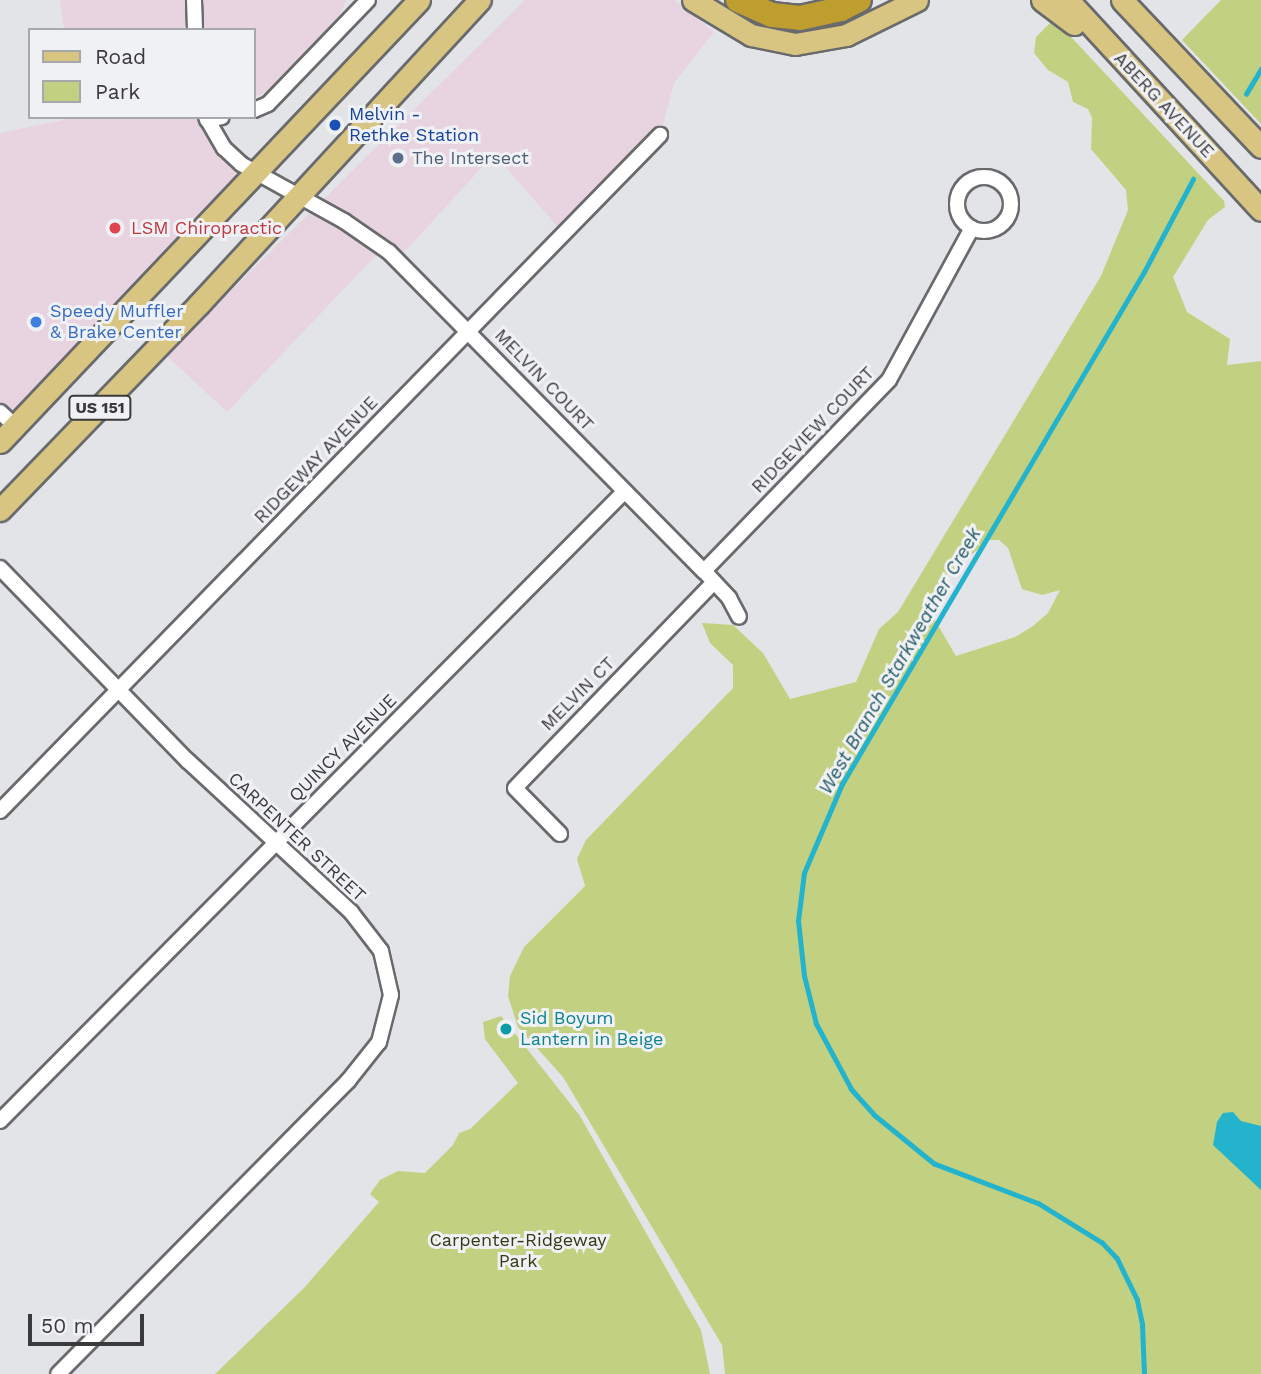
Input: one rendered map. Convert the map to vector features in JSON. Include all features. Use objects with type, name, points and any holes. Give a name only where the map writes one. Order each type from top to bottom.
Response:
[{"type":"highway","points":[[738,0],[772,15],[800,18],[841,9],[859,0]]},
{"type":"main road","name":"US 151","points":[[5,427],[256,173],[419,0]]},
{"type":"main road","name":"US 151","points":[[0,510],[298,197],[480,0]]},
{"type":"main road","points":[[694,0],[751,35],[794,44],[846,35],[917,0]]},
{"type":"main road","points":[[1042,0],[1057,8],[1172,116]]},
{"type":"main road","name":"ABERG AVENUE","points":[[1068,0],[1261,210]]},
{"type":"main road","points":[[1122,0],[1261,147]]},
{"type":"street","points":[[194,0],[195,28]]},
{"type":"street","points":[[256,109],[268,104],[368,0]]},
{"type":"street","name":"MELVIN COURT","points":[[212,119],[224,148],[256,173],[383,248],[470,331],[704,571],[738,617]]},
{"type":"street","name":"RIDGEWAY AVENUE","points":[[0,811],[660,135]]},
{"type":"street","name":"RIDGEVIEW COURT","points":[[704,571],[889,380],[972,228]]},
{"type":"street","name":"QUINCY AVENUE","points":[[0,1121],[625,491]]},
{"type":"street","name":"CARPENTER STREET","points":[[0,568],[121,687],[188,761],[351,912],[381,951],[391,995],[387,1022],[379,1042],[348,1081],[58,1374]]},
{"type":"street","name":"MELVIN CT","points":[[560,834],[514,788],[714,582]]},
{"type":"shaded area","points":[[60,0],[346,0],[337,22],[269,91],[256,96],[256,28],[64,28]]},
{"type":"shaded area","points":[[525,0],[675,0],[714,32],[674,83],[660,135],[564,234],[494,154],[397,260],[383,248],[227,412],[166,355]]},
{"type":"shaded area","points":[[67,119],[211,119],[256,173],[0,442],[0,133]]},
{"type":"green space","points":[[1221,0],[1261,0],[1261,124],[1182,40]]},
{"type":"green space","points":[[1051,22],[1060,25],[1224,201],[1225,207],[1208,220],[1173,277],[1187,312],[1230,339],[1227,365],[1261,361],[1261,1374],[725,1374],[722,1345],[563,1077],[518,1027],[508,996],[510,976],[524,947],[585,886],[577,859],[586,840],[733,688],[733,665],[710,643],[702,623],[733,625],[763,653],[790,699],[856,682],[879,629],[898,612],[1101,276],[1128,210],[1126,190],[1091,149],[1092,118],[1088,109],[1073,102],[1068,82],[1048,70],[1034,53],[1036,37]],"holes":[[[989,540],[999,540],[1008,548],[1022,589],[1042,595],[1060,590],[1048,613],[1033,626],[1015,637],[956,656],[929,610],[929,600],[940,581]]]},
{"type":"green space","name":"Carpenter-Ridgeway Park","points":[[501,1016],[580,1116],[701,1330],[710,1374],[215,1374],[304,1288],[379,1202],[370,1194],[380,1180],[398,1171],[425,1173],[453,1145],[459,1133],[470,1129],[518,1083],[485,1039],[483,1022]]},
{"type":"water","points":[[1233,1112],[1241,1121],[1261,1126],[1261,1190],[1213,1145],[1217,1122],[1223,1113]]},
{"type":"waterway","name":"West Branch Starkweather Creek","points":[[1246,94],[1261,69]]},
{"type":"waterway","name":"West Branch Starkweather Creek","points":[[1144,1374],[1142,1324],[1137,1300],[1117,1259],[1102,1243],[1039,1204],[934,1164],[875,1116],[851,1089],[816,1024],[804,976],[798,921],[804,873],[842,784],[1144,272],[1193,179]]},
{"type":"place","name":"Melvin - Rethke Station","points":[[335,125]]},
{"type":"place","name":"The Intersect","points":[[398,158]]},
{"type":"place","name":"LSM Chiropractic","points":[[115,228]]},
{"type":"place","name":"Speedy Muffler & Brake Center","points":[[36,322]]},
{"type":"place","name":"Sid Boyum Lantern in Beige","points":[[506,1029]]}]
